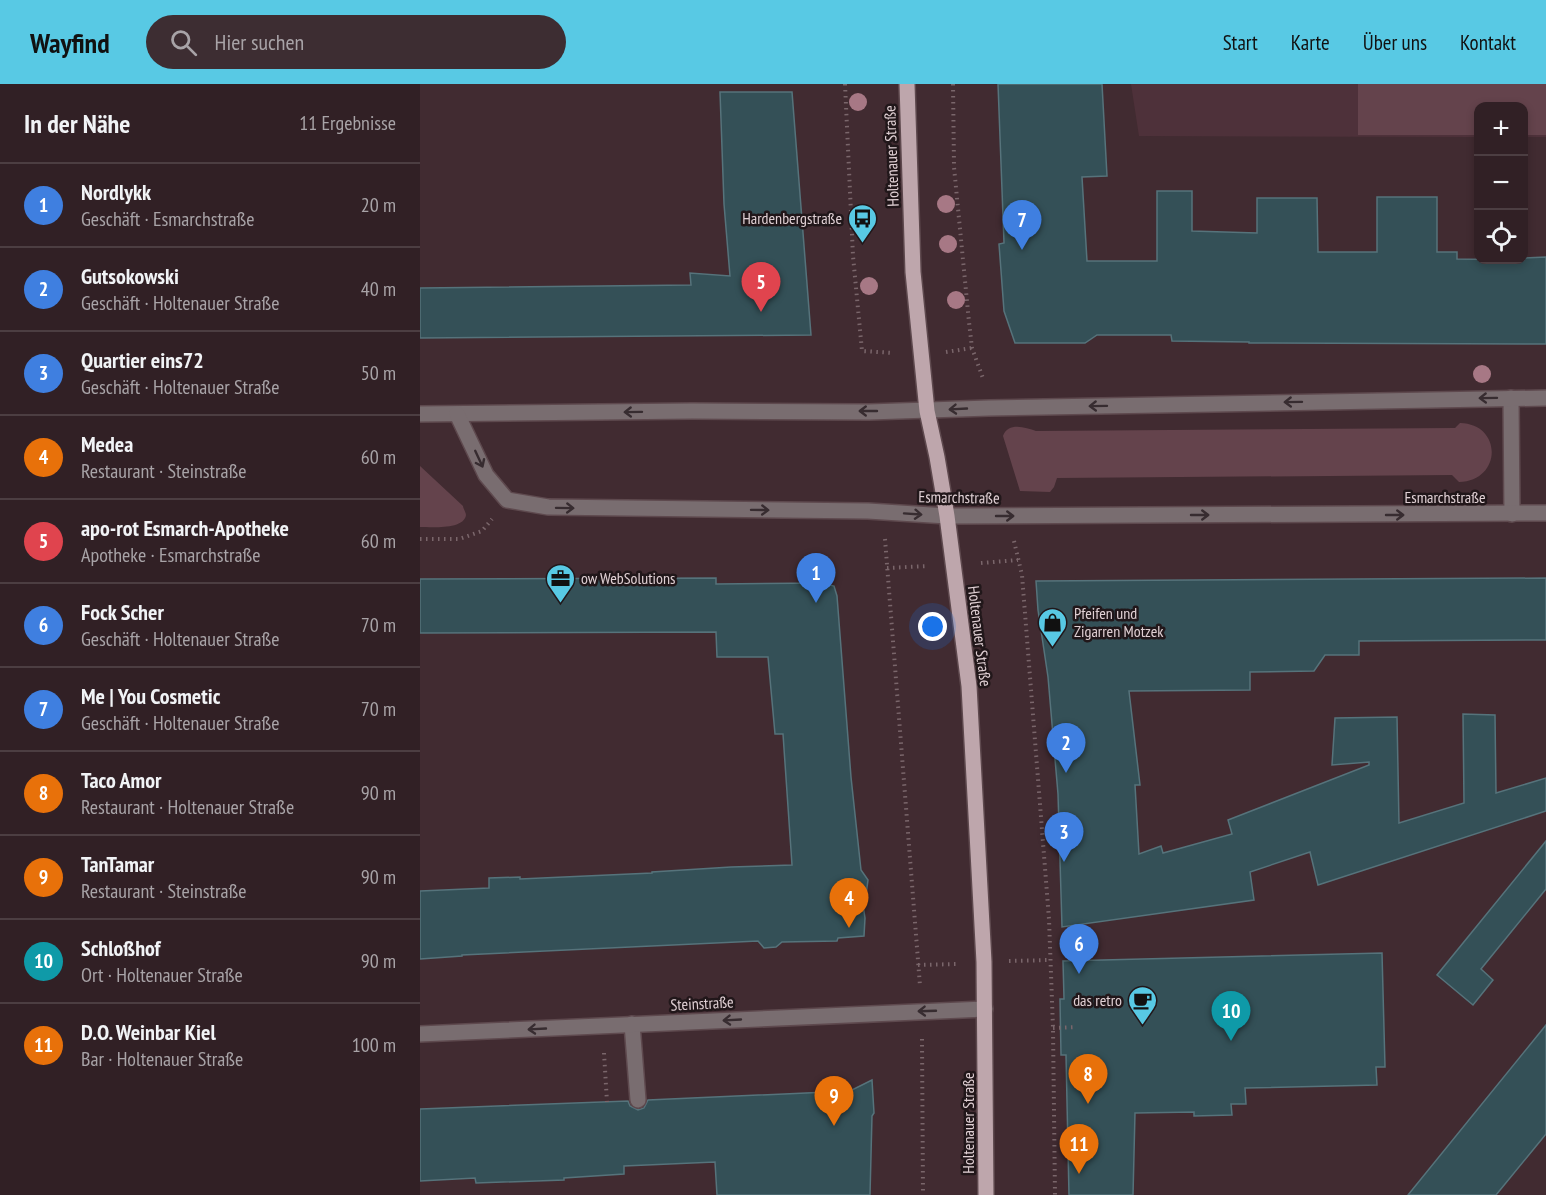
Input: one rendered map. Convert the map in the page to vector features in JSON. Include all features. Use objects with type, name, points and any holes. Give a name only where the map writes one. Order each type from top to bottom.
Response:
[{"type":"main road","name":"Holtenauer Straße","points":[[906,84],[913,272],[927,411],[947,516],[969,686],[984,962],[986,1195]]},
{"type":"street","points":[[1511,398],[1512,514]]},
{"type":"street","points":[[420,414],[927,411],[1546,398]]},
{"type":"street","points":[[457,414],[486,475],[507,500]]},
{"type":"street","name":"Esmarchstraße","points":[[507,500],[548,507],[857,511],[947,516],[1546,513]]},
{"type":"street","name":"Steinstraße","points":[[420,1034],[985,1009]]},
{"type":"street","points":[[632,1024],[638,1100]]},
{"type":"path","points":[[845,84],[853,256],[862,351]]},
{"type":"path","points":[[953,84],[954,167],[969,322],[972,348],[985,385]]},
{"type":"path","points":[[420,539],[459,539],[482,531],[507,500]]},
{"type":"path","points":[[884,532],[922,1011],[923,1195]]},
{"type":"path","points":[[1014,539],[1022,575],[1034,751],[1041,808],[1049,919],[1055,1195]]},
{"type":"path","points":[[603,1026],[607,1102]]},
{"type":"path","points":[[1053,1028],[1076,1027]]},
{"type":"shaded area","points":[[1131,84],[1546,84],[1546,137],[1528,137],[1528,102],[1474,102],[1474,137],[1139,136]]},
{"type":"shaded area","points":[[1358,84],[1546,84],[1546,135],[1528,135],[1528,102],[1474,102],[1474,135],[1358,135]]},
{"type":"shaded area","points":[[1460,423],[1474,426],[1484,432],[1490,442],[1492,452],[1490,463],[1483,472],[1473,479],[1459,482],[1452,475],[1057,478],[1050,492],[1020,491],[1003,436],[1013,427],[1036,431],[1455,428]]},
{"type":"shaded area","points":[[420,466],[463,506],[466,515],[464,520],[446,527],[420,527]]},
{"type":"building","points":[[998,84],[1102,84],[1107,176],[1082,177],[1087,261],[1157,261],[1157,191],[1192,191],[1192,231],[1257,233],[1257,198],[1317,198],[1318,252],[1377,252],[1377,197],[1437,197],[1437,252],[1457,252],[1457,259],[1474,259],[1474,264],[1528,264],[1528,258],[1546,257],[1546,344],[1249,343],[1172,341],[1171,335],[1097,335],[1085,343],[1015,343],[1004,311],[999,244],[1004,243]]},
{"type":"building","points":[[720,92],[792,92],[811,335],[420,338],[420,288],[691,285],[690,273],[730,276],[724,204]]},
{"type":"building","points":[[716,578],[716,584],[822,583],[834,586],[837,596],[851,777],[861,870],[868,880],[866,895],[862,898],[865,918],[864,936],[838,938],[837,941],[782,942],[776,947],[764,948],[758,941],[420,959],[420,891],[489,888],[489,878],[520,877],[520,879],[792,865],[783,734],[775,734],[768,657],[717,657],[716,632],[420,633],[420,579]]},
{"type":"building","points":[[1546,578],[1546,640],[1359,641],[1359,655],[1325,655],[1314,671],[1250,672],[1250,690],[1129,691],[1140,785],[1135,785],[1139,854],[1161,846],[1163,853],[1232,834],[1228,820],[1369,765],[1369,762],[1332,765],[1335,718],[1397,717],[1399,823],[1464,803],[1463,714],[1495,715],[1496,793],[1546,778],[1546,811],[1318,885],[1310,852],[1250,872],[1254,900],[1062,927],[1058,794],[1048,677],[1036,581]]},
{"type":"building","points":[[1546,841],[1546,889],[1481,969],[1493,980],[1473,1005],[1437,975]]},
{"type":"building","points":[[1382,953],[1385,1067],[1376,1067],[1377,1085],[1245,1088],[1246,1104],[1231,1104],[1232,1115],[1194,1116],[1194,1112],[1135,1113],[1133,1195],[1069,1195],[1066,1055],[1061,1055],[1060,999],[1064,999],[1063,961]]},
{"type":"building","points":[[1546,1025],[1546,1134],[1496,1195],[1408,1195]]},
{"type":"building","points":[[872,1080],[874,1113],[872,1116],[870,1195],[717,1195],[715,1162],[624,1166],[624,1174],[564,1178],[564,1180],[476,1183],[475,1178],[420,1181],[420,1109],[628,1101],[630,1106],[638,1110],[644,1108],[648,1100],[850,1091]]},
{"type":"place","name":"Hardenbergstraße","points":[[863,244]]},
{"type":"place","name":"Me | You Cosmetic","points":[[1022,250]]},
{"type":"place","name":"apo-rot Esmarch-Apotheke","points":[[761,312]]},
{"type":"place","name":"Nordlykk","points":[[816,603]]},
{"type":"place","name":"ow WebSolutions","points":[[560,604]]},
{"type":"place","name":"Pfeifen und Zigarren Motzek","points":[[1053,648]]},
{"type":"place","name":"Gutsokowski","points":[[1066,773]]},
{"type":"place","name":"Quartier eins72","points":[[1064,862]]},
{"type":"place","name":"Medea","points":[[849,928]]},
{"type":"place","name":"Fock Scher","points":[[1079,974]]},
{"type":"place","name":"das retro","points":[[1143,1026]]},
{"type":"place","name":"Schloßhof","points":[[1231,1041]]},
{"type":"place","name":"Taco Amor","points":[[1088,1104]]},
{"type":"place","name":"TanTamar","points":[[834,1126]]},
{"type":"place","name":"D.O. Weinbar Kiel","points":[[1079,1174]]}]
